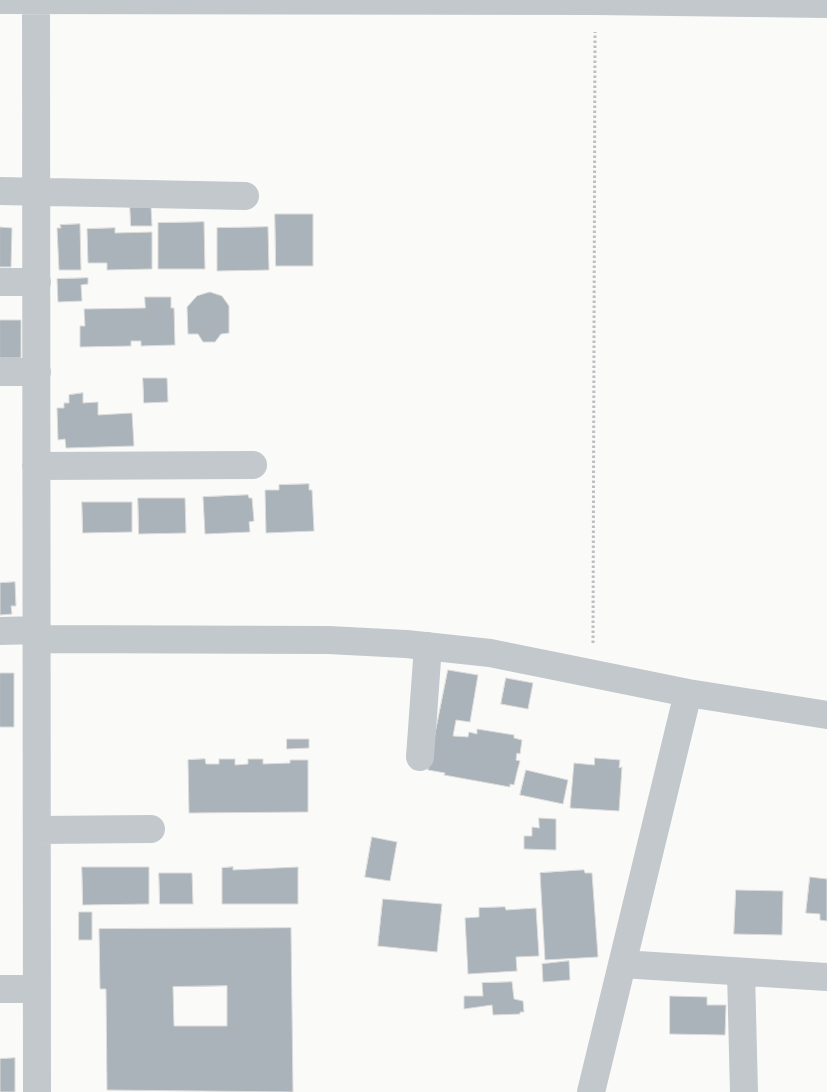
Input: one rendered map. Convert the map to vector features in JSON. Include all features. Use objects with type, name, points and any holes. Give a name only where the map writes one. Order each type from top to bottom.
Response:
[{"type":"street","points":[[0,0],[595,1],[827,4]]},
{"type":"street","points":[[36,0],[38,192],[36,282],[37,1092]]},
{"type":"street","points":[[0,191],[245,196]]},
{"type":"street","points":[[0,282],[36,282]]},
{"type":"street","points":[[0,372],[37,372]]},
{"type":"street","points":[[36,466],[253,465]]},
{"type":"street","points":[[0,631],[37,635],[328,640],[428,646],[490,653],[688,693],[827,715]]},
{"type":"street","points":[[420,757],[428,646]]},
{"type":"street","points":[[591,1092],[688,693]]},
{"type":"street","points":[[37,830],[151,829]]},
{"type":"street","points":[[622,964],[827,977]]},
{"type":"street","points":[[741,972],[744,1092]]},
{"type":"street","points":[[0,989],[37,989]]},
{"type":"path","points":[[591,674],[593,625],[595,1]]},
{"type":"building","points":[[130,207],[151,207],[152,226],[131,226]]},
{"type":"building","points":[[275,214],[313,214],[313,266],[276,266]]},
{"type":"building","points":[[204,222],[205,269],[158,269],[158,223]]},
{"type":"building","points":[[80,224],[81,270],[59,270],[57,228],[61,228],[60,225]]},
{"type":"building","points":[[0,227],[12,228],[11,267],[0,267]]},
{"type":"building","points":[[268,227],[269,270],[217,271],[217,228]]},
{"type":"building","points":[[115,228],[115,233],[152,232],[152,269],[107,270],[107,263],[88,263],[87,229]]},
{"type":"building","points":[[88,278],[88,284],[81,285],[82,301],[58,302],[57,279]]},
{"type":"building","points":[[210,292],[222,296],[229,306],[229,333],[221,334],[215,342],[203,342],[198,334],[188,334],[187,307],[197,296]]},
{"type":"building","points":[[145,297],[171,297],[171,308],[174,308],[175,345],[141,346],[141,341],[131,341],[131,346],[80,347],[80,326],[85,326],[84,309],[145,308]]},
{"type":"building","points":[[0,320],[21,320],[21,358],[0,358]]},
{"type":"building","points":[[143,378],[167,378],[168,402],[144,403]]},
{"type":"building","points":[[83,393],[83,403],[98,402],[98,415],[132,413],[134,446],[66,448],[65,439],[58,440],[57,408],[64,408],[64,403],[69,403],[69,395]]},
{"type":"building","points":[[309,484],[309,490],[312,490],[314,531],[266,533],[265,490],[279,490],[279,485]]},
{"type":"building","points":[[248,495],[249,498],[252,498],[254,521],[249,522],[250,532],[205,534],[203,497]]},
{"type":"building","points":[[138,498],[185,498],[186,533],[139,534]]},
{"type":"building","points":[[82,502],[132,502],[132,532],[83,533]]},
{"type":"building","points":[[15,582],[16,606],[11,606],[12,614],[0,615],[0,583]]},
{"type":"building","points":[[448,670],[478,675],[470,722],[456,720],[453,736],[468,737],[469,732],[477,734],[477,729],[514,735],[514,738],[522,740],[520,754],[517,753],[516,760],[520,761],[514,785],[510,784],[510,787],[444,775],[445,773],[428,770]]},
{"type":"building","points":[[0,673],[14,673],[14,727],[0,727]]},
{"type":"building","points":[[506,678],[533,683],[528,709],[501,704]]},
{"type":"building","points":[[287,739],[309,739],[309,748],[287,749]]},
{"type":"building","points":[[595,758],[620,760],[619,768],[622,767],[619,811],[570,808],[574,763],[594,765]]},
{"type":"building","points":[[205,759],[206,764],[219,764],[219,759],[235,759],[235,765],[248,764],[248,759],[263,759],[263,764],[290,763],[290,760],[308,760],[308,812],[189,813],[188,760]]},
{"type":"building","points":[[526,770],[568,780],[563,804],[520,795]]},
{"type":"building","points":[[539,818],[556,819],[556,850],[524,849],[524,836],[532,836],[532,827],[539,828]]},
{"type":"building","points":[[372,837],[397,842],[390,881],[365,877]]},
{"type":"building","points":[[82,867],[149,867],[149,904],[83,905]]},
{"type":"building","points":[[233,867],[233,870],[298,867],[298,904],[222,904],[222,868]]},
{"type":"building","points":[[584,870],[585,873],[592,873],[598,957],[545,960],[540,873]]},
{"type":"building","points":[[159,873],[192,873],[193,904],[160,904]]},
{"type":"building","points":[[810,877],[827,879],[827,921],[820,920],[820,914],[806,913]]},
{"type":"building","points":[[736,890],[783,891],[782,935],[734,934]]},
{"type":"building","points":[[383,899],[442,904],[437,952],[378,946]]},
{"type":"building","points":[[505,907],[506,910],[536,908],[539,956],[516,957],[517,971],[468,974],[465,918],[479,917],[479,908]]},
{"type":"building","points":[[79,912],[92,912],[92,940],[79,940]]},
{"type":"building","points":[[291,928],[293,1092],[107,1090],[106,989],[100,989],[99,929]],"holes":[[[227,986],[227,1026],[174,1026],[173,987]]]},
{"type":"building","points":[[569,961],[570,980],[543,982],[542,964]]},
{"type":"building","points":[[512,982],[514,999],[523,1001],[524,1012],[520,1012],[520,1014],[493,1015],[492,1005],[464,1009],[464,996],[483,996],[482,983]]},
{"type":"building","points":[[670,996],[707,997],[707,1005],[726,1005],[725,1035],[670,1034]]},
{"type":"building","points":[[15,1058],[15,1092],[0,1092],[0,1059]]}]
